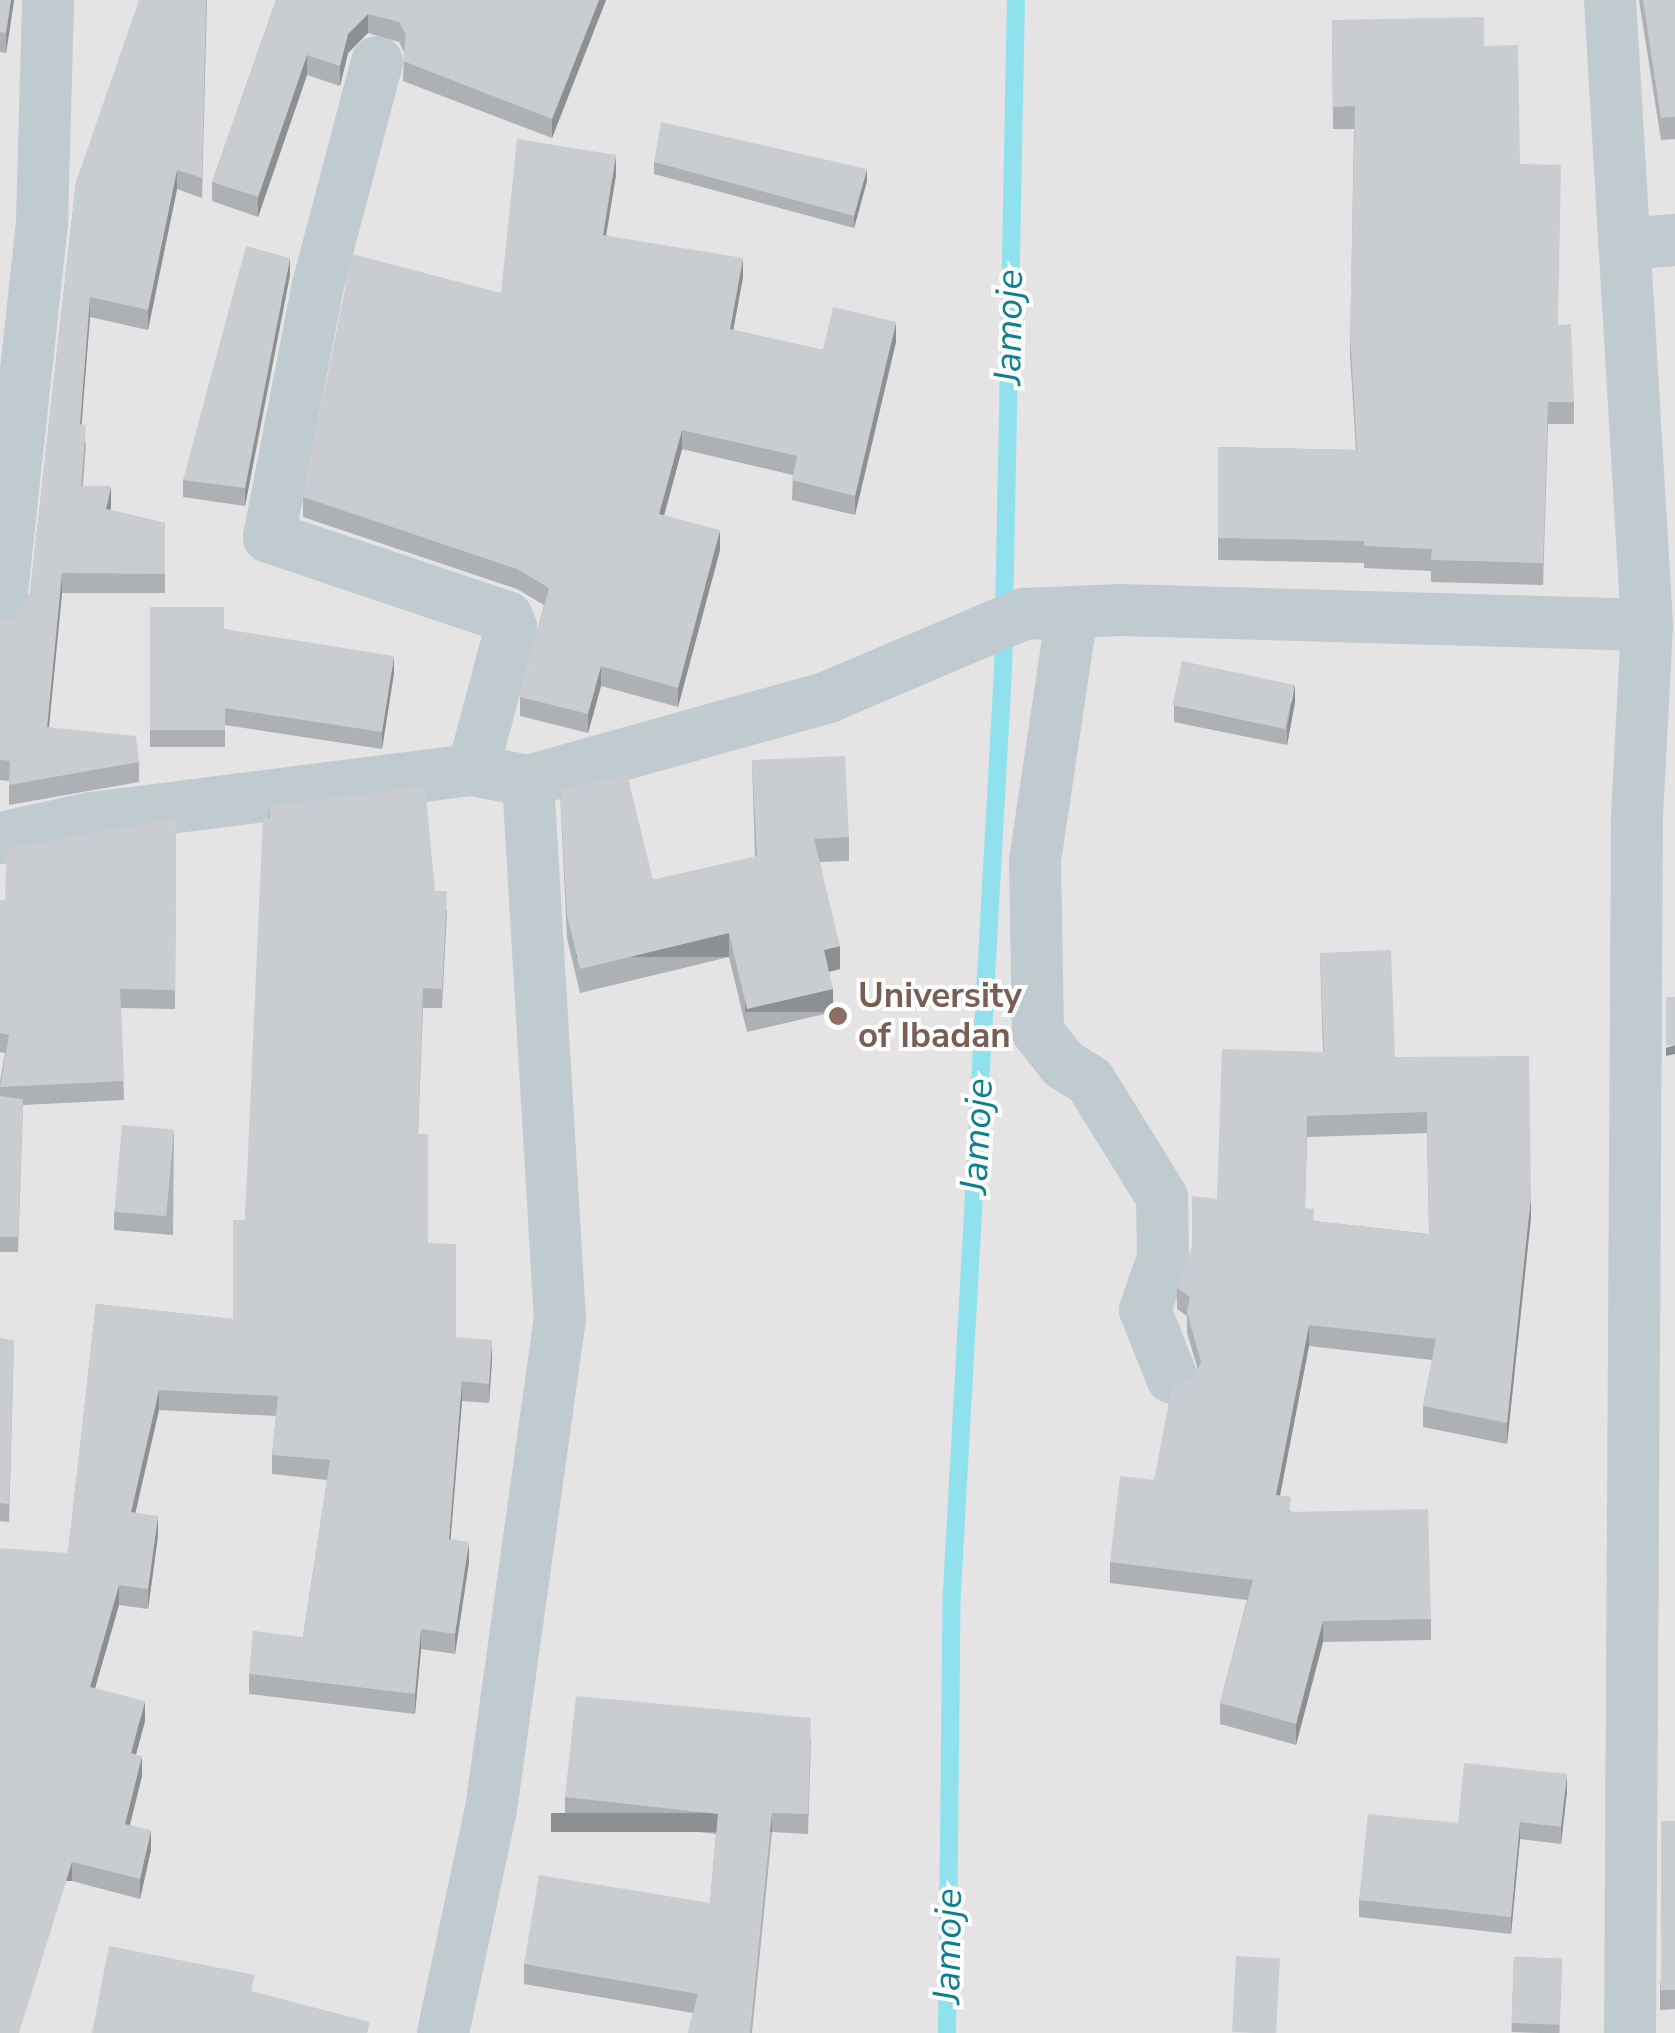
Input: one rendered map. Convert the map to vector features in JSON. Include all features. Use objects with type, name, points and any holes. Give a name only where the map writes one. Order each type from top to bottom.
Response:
[{"type":"street","points":[[0,610],[42,221],[48,0]]},
{"type":"street","points":[[1610,0],[1656,818],[1630,2033]]},
{"type":"street","points":[[377,62],[318,285],[270,537],[507,617],[511,627],[473,770]]},
{"type":"street","points":[[1624,244],[1675,240]]},
{"type":"street","points":[[1072,613],[1036,861],[1038,1032],[1063,1064],[1090,1081],[1162,1197],[1163,1258],[1145,1310],[1172,1378]]},
{"type":"street","points":[[0,838],[91,818],[473,770],[528,781],[828,697],[1024,614],[1647,625]]},
{"type":"street","points":[[443,2033],[490,1808],[560,1320],[528,781]]},
{"type":"shaded area","name":"University of Ibadan","points":[[0,0],[1675,0],[1675,2033],[0,2033]]},
{"type":"building","points":[[0,0],[11,0],[6,33],[0,32]]},
{"type":"building","points":[[139,0],[206,0],[202,178],[177,170],[148,310],[90,297],[80,424],[86,425],[81,486],[111,486],[106,509],[165,523],[165,574],[62,573],[47,727],[136,736],[139,762],[9,785],[10,761],[0,760],[0,617],[11,618],[30,593],[76,182]]},
{"type":"building","points":[[276,0],[599,0],[552,119],[403,61],[406,35],[399,22],[368,14],[348,34],[340,66],[307,55],[258,197],[212,182]]},
{"type":"building","points":[[1643,0],[1675,0],[1675,117],[1661,118]]},
{"type":"building","points":[[1484,17],[1484,46],[1518,45],[1520,164],[1561,165],[1558,325],[1571,324],[1574,402],[1548,402],[1543,563],[1431,560],[1432,549],[1364,546],[1364,541],[1218,538],[1218,447],[1357,450],[1350,332],[1355,106],[1333,107],[1332,20]]},
{"type":"building","points":[[661,122],[867,169],[854,216],[654,162]]},
{"type":"building","points":[[517,139],[616,155],[603,235],[743,258],[730,329],[823,350],[833,307],[896,322],[855,496],[792,480],[797,456],[682,430],[659,514],[720,530],[678,688],[601,666],[588,714],[520,697],[549,588],[517,569],[303,497],[352,254],[501,293]]},
{"type":"building","points":[[246,246],[290,258],[245,488],[183,480]]},
{"type":"building","points":[[150,607],[224,607],[224,629],[394,656],[382,732],[225,708],[225,730],[150,730]]},
{"type":"building","points":[[1182,661],[1294,685],[1285,729],[1173,705]]},
{"type":"building","points":[[845,756],[849,837],[814,839],[840,946],[824,950],[833,989],[747,1009],[729,933],[580,969],[567,915],[560,790],[627,774],[653,880],[757,856],[752,760]]},
{"type":"building","points":[[425,786],[435,891],[447,891],[442,989],[423,988],[418,1134],[428,1134],[428,1243],[456,1244],[456,1337],[492,1340],[489,1384],[462,1381],[449,1539],[469,1542],[455,1634],[421,1629],[415,1694],[249,1674],[253,1631],[303,1637],[330,1460],[272,1455],[278,1396],[159,1390],[131,1512],[158,1516],[148,1589],[119,1585],[90,1687],[145,1701],[131,1753],[142,1756],[125,1824],[151,1830],[140,1879],[72,1862],[19,2033],[0,2033],[0,1548],[68,1553],[96,1304],[233,1319],[233,1220],[245,1220],[263,817],[270,818],[269,806]]},
{"type":"building","points":[[176,818],[175,990],[120,989],[124,1081],[0,1087],[9,1035],[0,1033],[0,900],[5,900],[7,848]]},
{"type":"building","points":[[1391,950],[1395,1057],[1529,1056],[1531,1196],[1507,1423],[1423,1406],[1436,1339],[1309,1325],[1276,1495],[1291,1497],[1289,1512],[1428,1509],[1431,1619],[1323,1621],[1296,1724],[1220,1703],[1253,1580],[1110,1562],[1120,1476],[1154,1480],[1172,1386],[1195,1376],[1201,1362],[1187,1312],[1190,1297],[1177,1288],[1192,1246],[1192,1196],[1217,1199],[1222,1049],[1324,1052],[1320,953]],"holes":[[[1427,1112],[1429,1234],[1313,1221],[1314,1209],[1305,1208],[1307,1116]]]},
{"type":"building","points":[[1666,997],[1675,997],[1675,1045],[1666,1045]]},
{"type":"building","points":[[0,1096],[23,1099],[18,1237],[0,1237]]},
{"type":"building","points":[[122,1125],[174,1130],[166,1216],[114,1212]]},
{"type":"building","points":[[0,1338],[14,1341],[9,1504],[0,1503]]},
{"type":"building","points":[[576,1696],[811,1718],[808,1814],[772,1813],[750,2033],[688,2033],[698,1994],[524,1964],[539,1875],[710,1903],[718,1814],[565,1797]]},
{"type":"building","points":[[1464,1763],[1567,1774],[1561,1827],[1520,1822],[1511,1917],[1359,1900],[1368,1814],[1458,1823]]},
{"type":"building","points":[[1661,1821],[1675,1821],[1675,1990],[1661,1990]]},
{"type":"building","points":[[109,1946],[255,1975],[251,1991],[370,2022],[367,2033],[92,2033]]},
{"type":"building","points":[[1236,1956],[1280,1958],[1276,2033],[1232,2032]]},
{"type":"building","points":[[1514,1957],[1562,1959],[1560,2025],[1512,2023]]},
{"type":"waterway","name":"Jamoje","points":[[947,2033],[952,1591],[1003,669],[1016,0]]},
{"type":"place","name":"University of Ibadan","points":[[838,1016]]}]
